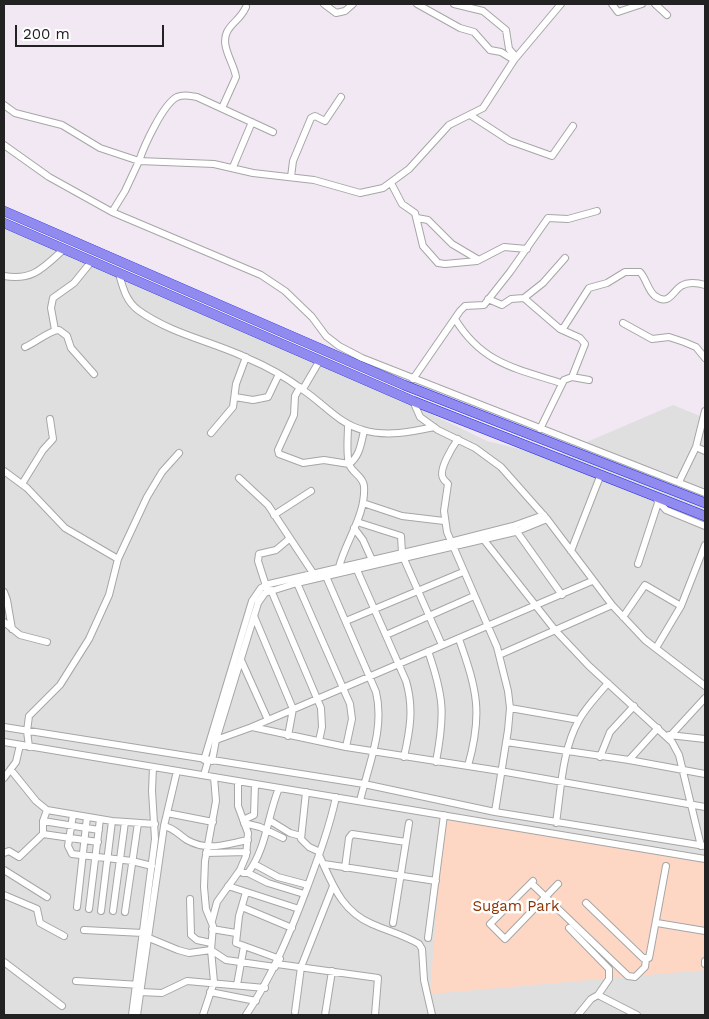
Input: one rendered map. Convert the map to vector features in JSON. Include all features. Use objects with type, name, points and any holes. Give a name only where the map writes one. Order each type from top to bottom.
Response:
[{"type":"highway","points":[[4,211],[404,385],[705,503]]},
{"type":"highway","points":[[4,223],[413,401],[600,474],[657,499],[705,516]]},
{"type":"street","points":[[324,4],[336,13],[344,11],[353,4]]},
{"type":"street","points":[[417,4],[460,28],[474,32],[490,50],[501,52],[515,59]]},
{"type":"street","points":[[454,4],[483,11],[506,30],[509,49],[515,59]]},
{"type":"street","points":[[4,106],[15,113],[62,125],[100,148],[139,161],[190,162],[233,167],[253,173],[314,180],[360,193],[383,188],[391,184],[409,169],[444,129],[483,108],[515,59],[561,4]]},
{"type":"street","points":[[612,4],[618,12],[642,4]]},
{"type":"street","points":[[655,4],[667,15]]},
{"type":"street","points":[[222,108],[236,77],[225,38],[230,27],[240,19],[246,6]]},
{"type":"street","points":[[112,212],[125,191],[148,137],[176,98],[186,95],[196,97],[273,132]]},
{"type":"street","points":[[291,177],[293,161],[311,118],[315,116],[325,121],[341,97]]},
{"type":"street","points":[[470,115],[510,141],[552,156],[573,126]]},
{"type":"street","points":[[233,167],[252,122]]},
{"type":"street","points":[[4,145],[49,177],[112,212],[261,274],[285,291],[312,317],[326,336],[339,346],[413,379],[705,493]]},
{"type":"street","points":[[391,184],[402,204],[415,213],[423,246],[438,263],[445,264],[479,260],[504,247],[527,249]]},
{"type":"street","points":[[413,379],[465,306],[481,306],[488,300],[551,217],[568,219],[597,211]]},
{"type":"street","points":[[417,218],[428,220],[452,244],[479,260]]},
{"type":"street","points":[[4,276],[26,277],[32,275],[63,250]]},
{"type":"street","points":[[488,300],[502,305],[511,299],[524,298],[543,283],[565,258]]},
{"type":"street","points":[[55,330],[51,302],[74,283],[91,262]]},
{"type":"street","points":[[560,330],[564,327],[589,288],[607,283],[624,272],[640,272],[652,293],[664,299],[672,298],[684,285],[694,283],[705,285]]},
{"type":"street","points":[[119,274],[123,290],[137,309],[174,330],[246,357],[279,374],[301,388],[348,425],[364,431],[393,433],[434,427]]},
{"type":"street","points":[[524,298],[560,330],[580,338],[585,344],[572,377]]},
{"type":"street","points":[[455,319],[474,345],[485,354],[513,367],[561,383]]},
{"type":"street","points":[[623,324],[652,339],[669,337],[684,342],[696,347],[705,358]]},
{"type":"street","points":[[25,347],[40,341],[55,330]]},
{"type":"street","points":[[55,330],[67,336],[71,348],[94,374]]},
{"type":"street","points":[[211,433],[230,411],[235,397],[236,384],[246,357]]},
{"type":"street","points":[[320,360],[295,396],[294,415],[278,452],[303,463],[324,460],[349,464],[354,460],[359,450],[364,431]]},
{"type":"street","points":[[235,397],[253,400],[268,397],[279,374]]},
{"type":"street","points":[[540,429],[561,383],[572,377],[589,380]]},
{"type":"street","points":[[413,401],[420,417],[434,427],[475,448],[501,467],[546,517],[612,606],[656,648],[705,686]]},
{"type":"street","points":[[679,482],[696,447],[705,411]]},
{"type":"street","points":[[22,484],[43,450],[53,439],[50,419]]},
{"type":"street","points":[[339,568],[346,543],[356,525],[363,503],[364,483],[349,464],[348,425]]},
{"type":"street","points":[[458,439],[448,455],[442,472],[442,477],[448,484],[444,521],[451,545],[499,655],[510,708],[494,812]]},
{"type":"street","points":[[696,447],[705,451]]},
{"type":"street","points":[[29,746],[27,731],[30,716],[60,685],[89,639],[109,595],[118,559],[153,487],[162,472],[180,453]]},
{"type":"street","points":[[4,471],[22,484],[64,528],[118,559]]},
{"type":"street","points":[[571,551],[600,474]]},
{"type":"street","points":[[239,478],[261,497],[313,573]]},
{"type":"street","points":[[274,515],[311,491]]},
{"type":"street","points":[[657,499],[666,510],[705,526]]},
{"type":"street","points":[[638,564],[657,499]]},
{"type":"street","points":[[363,503],[402,516],[444,521]]},
{"type":"street","points":[[451,545],[484,540],[546,517]]},
{"type":"street","points":[[356,525],[401,536],[403,556],[442,645]]},
{"type":"street","points":[[356,525],[372,560]]},
{"type":"street","points":[[204,775],[255,594],[313,573],[325,574],[357,570],[403,556],[514,529]]},
{"type":"street","points":[[514,529],[562,595]]},
{"type":"street","points":[[289,539],[276,550],[259,554],[258,561],[268,589],[318,698],[323,718],[319,741]]},
{"type":"street","points":[[4,727],[208,761],[364,784],[494,812],[703,846],[690,805],[679,754],[668,735],[608,684],[555,630],[484,540]]},
{"type":"street","points":[[656,648],[681,606],[705,545]]},
{"type":"street","points":[[208,761],[260,597],[268,589],[298,583],[339,568],[372,560],[403,556]]},
{"type":"street","points":[[357,570],[386,635],[410,696],[412,715],[404,757]]},
{"type":"street","points":[[346,621],[373,608],[463,572]]},
{"type":"street","points":[[325,574],[369,677],[379,706],[380,720],[360,801]]},
{"type":"street","points":[[216,740],[252,727],[488,627],[592,580]]},
{"type":"street","points":[[298,583],[344,688],[352,719],[346,747]]},
{"type":"street","points":[[623,617],[645,585],[681,606]]},
{"type":"street","points":[[4,592],[12,630]]},
{"type":"street","points":[[386,635],[474,596]]},
{"type":"street","points":[[499,655],[612,606]]},
{"type":"street","points":[[254,615],[293,709],[288,736]]},
{"type":"street","points":[[4,622],[12,630],[47,642]]},
{"type":"street","points":[[458,639],[472,676],[477,699],[477,723],[468,766]]},
{"type":"street","points":[[428,651],[440,684],[443,702],[443,720],[436,762]]},
{"type":"street","points":[[241,660],[268,720]]},
{"type":"street","points":[[556,822],[567,751],[579,720],[608,684]]},
{"type":"street","points":[[668,735],[705,698]]},
{"type":"street","points":[[600,756],[610,732],[634,706]]},
{"type":"street","points":[[510,708],[579,720]]},
{"type":"street","points":[[252,727],[346,747],[500,771],[705,807]]},
{"type":"street","points":[[628,760],[658,728]]},
{"type":"street","points":[[668,735],[705,739]]},
{"type":"street","points":[[4,742],[705,859]]},
{"type":"street","points":[[506,742],[628,760],[705,774]]},
{"type":"street","points":[[4,786],[20,745]]},
{"type":"street","points":[[138,1015],[143,933],[152,866],[155,824],[152,791],[153,767]]},
{"type":"street","points":[[132,1015],[149,938],[164,826],[177,771]]},
{"type":"street","points":[[8,774],[46,810],[112,821],[155,824]]},
{"type":"street","points":[[212,921],[204,896],[207,850],[216,801],[214,777]]},
{"type":"street","points":[[203,1015],[214,982],[211,947],[212,921],[217,902],[240,870],[247,852],[248,840],[244,821],[238,806],[238,781]]},
{"type":"street","points":[[244,821],[254,815],[255,784]]},
{"type":"street","points":[[248,873],[254,864],[268,830],[269,820],[280,788]]},
{"type":"street","points":[[301,836],[306,792]]},
{"type":"street","points":[[246,1015],[264,988],[292,928],[320,853],[336,798]]},
{"type":"street","points":[[4,853],[8,851],[19,857],[42,834],[42,821],[46,810]]},
{"type":"street","points":[[167,813],[213,822]]},
{"type":"street","points":[[73,815],[68,846],[72,854],[120,859],[152,866]]},
{"type":"street","points":[[428,938],[444,815]]},
{"type":"street","points":[[77,907],[83,839],[87,817]]},
{"type":"street","points":[[89,909],[100,819]]},
{"type":"street","points":[[269,820],[290,833],[301,836],[309,847],[320,853],[333,886],[348,909],[358,917],[419,944],[422,948],[427,1000],[432,1015]]},
{"type":"street","points":[[42,821],[99,830]]},
{"type":"street","points":[[101,911],[112,821]]},
{"type":"street","points":[[244,821],[283,838]]},
{"type":"street","points":[[113,911],[125,822]]},
{"type":"street","points":[[125,912],[138,823]]},
{"type":"street","points":[[393,923],[409,823]]},
{"type":"street","points":[[164,826],[175,830],[207,850],[247,852]]},
{"type":"street","points":[[42,834],[98,842]]},
{"type":"street","points":[[345,868],[349,838],[352,834],[406,842]]},
{"type":"street","points":[[207,850],[248,840]]},
{"type":"street","points":[[254,864],[278,877],[308,886]]},
{"type":"street","points":[[324,864],[436,881]]},
{"type":"street","points":[[646,959],[651,955],[666,866]]},
{"type":"street","points":[[4,870],[47,897]]},
{"type":"street","points":[[240,870],[268,883],[304,894]]},
{"type":"street","points":[[558,884],[546,897],[505,939],[490,924],[532,882],[546,897],[628,976],[635,977],[646,967],[646,959],[586,903]]},
{"type":"street","points":[[228,886],[299,909]]},
{"type":"street","points":[[295,1012],[301,967],[333,886]]},
{"type":"street","points":[[246,892],[236,933],[236,943],[277,963]]},
{"type":"street","points":[[4,895],[38,908],[40,923],[64,936]]},
{"type":"street","points":[[190,899],[191,935],[211,947],[221,959],[241,962],[277,963],[378,978],[375,1015]]},
{"type":"street","points":[[242,907],[292,928]]},
{"type":"street","points":[[656,923],[705,931]]},
{"type":"street","points":[[570,928],[609,970],[609,979],[598,996],[591,999],[578,1015]]},
{"type":"street","points":[[212,929],[236,933]]},
{"type":"street","points":[[84,930],[143,933]]},
{"type":"street","points":[[149,938],[184,952],[211,947]]},
{"type":"street","points":[[237,985],[244,946]]},
{"type":"street","points":[[4,962],[62,1006]]},
{"type":"street","points":[[325,1015],[332,971]]},
{"type":"street","points":[[76,981],[139,987],[162,993],[187,980],[264,988]]},
{"type":"street","points":[[210,992],[256,1001]]},
{"type":"street","points":[[598,996],[637,1015]]},
{"type":"shaded area","points":[[4,225],[348,374],[487,441],[552,457],[673,405],[705,418],[705,1015],[4,1015]]},
{"type":"green space","name":"Sugam Park","points":[[444,815],[705,859],[705,970],[430,994]]}]
